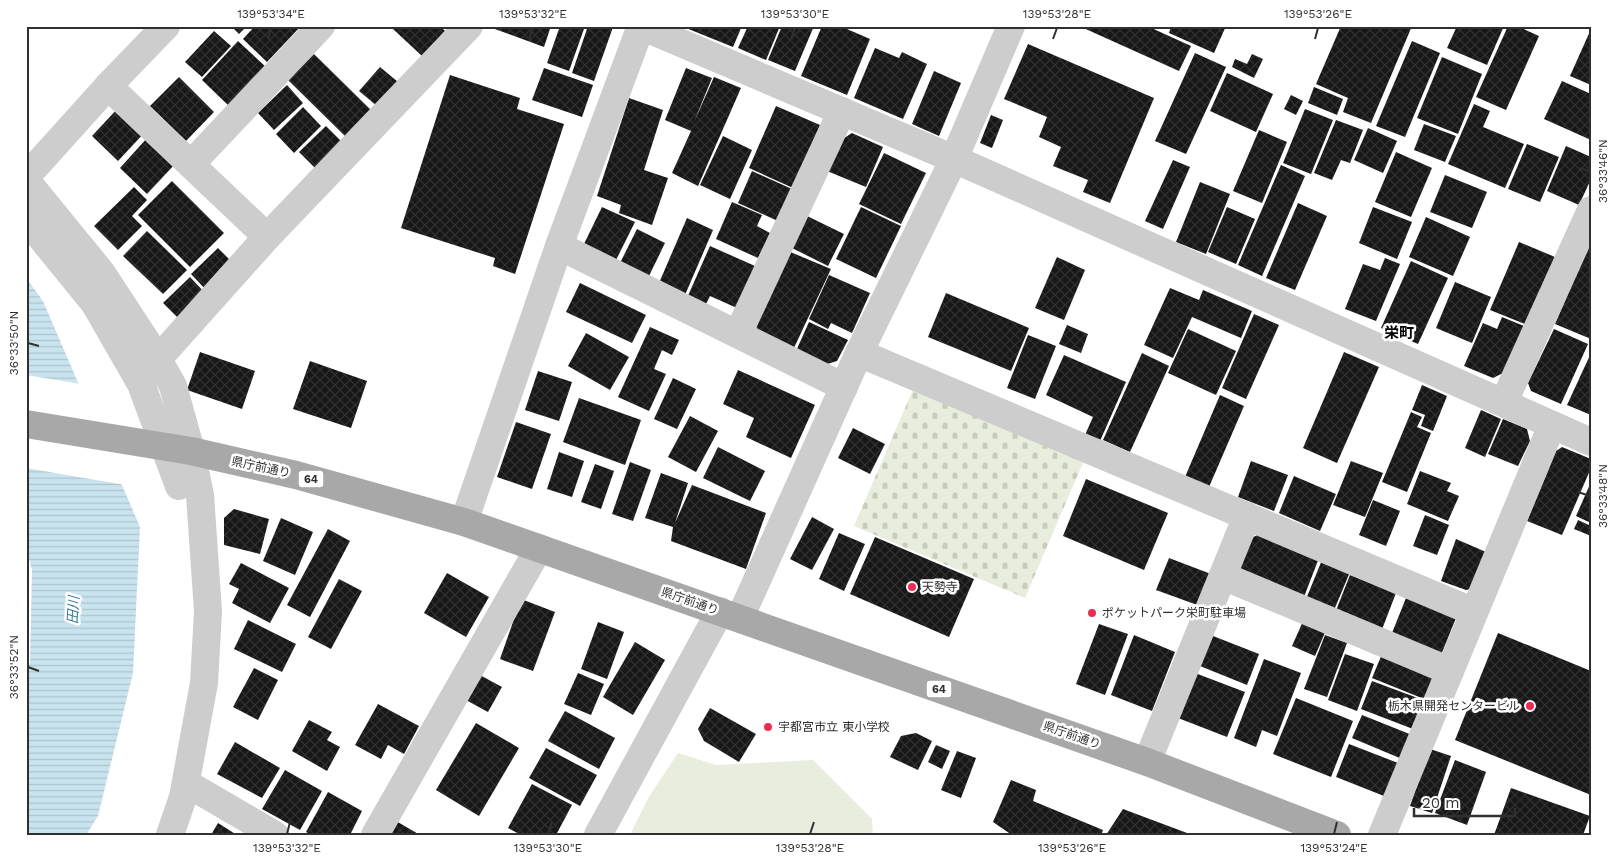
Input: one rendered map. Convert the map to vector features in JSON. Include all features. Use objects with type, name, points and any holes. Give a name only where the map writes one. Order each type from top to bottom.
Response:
[{"type":"main road","name":"県庁前通り","points":[[26,424],[171,448],[296,475],[464,522],[1147,762],[1295,828],[1337,835]]},
{"type":"street","points":[[166,26],[108,86],[26,178],[102,272],[158,359],[173,386],[171,448],[179,486]]},
{"type":"street","points":[[191,164],[321,26]]},
{"type":"street","points":[[158,359],[268,237],[469,26]]},
{"type":"street","points":[[464,522],[559,246],[641,26],[954,159],[1591,442]]},
{"type":"street","points":[[598,835],[730,615],[844,387],[954,159],[1006,28]]},
{"type":"street","points":[[108,86],[268,237]]},
{"type":"street","points":[[738,334],[842,112]]},
{"type":"street","points":[[1504,402],[1591,210]]},
{"type":"street","points":[[26,219],[95,304],[141,384],[171,448],[200,495],[208,611],[204,683],[186,784],[170,835]]},
{"type":"street","points":[[559,246],[844,387]]},
{"type":"street","points":[[859,353],[1474,612]]},
{"type":"street","points":[[1382,835],[1552,425]]},
{"type":"street","points":[[1147,762],[1247,516]]},
{"type":"street","points":[[375,835],[539,548]]},
{"type":"street","points":[[1223,576],[1450,671]]},
{"type":"street","points":[[186,784],[275,835]]},
{"type":"green space","points":[[915,385],[1085,458],[1025,598],[854,526]]},
{"type":"green space","points":[[678,753],[716,765],[813,760],[872,819],[873,835],[630,835],[647,800]]},
{"type":"water","name":"田川","points":[[26,278],[43,301],[140,527],[133,673],[98,816],[86,835],[26,835],[26,677],[30,662],[32,570],[26,548]]},
{"type":"pier","points":[[26,375],[81,384],[125,485],[26,468]]},
{"type":"building","points":[[231,26],[247,26],[239,34]]},
{"type":"building","points":[[255,26],[301,26],[267,62],[243,39]]},
{"type":"building","points":[[396,26],[440,26],[445,31],[422,56],[393,29]]},
{"type":"building","points":[[493,26],[551,26],[544,47],[492,28]]},
{"type":"building","points":[[560,26],[585,26],[569,71],[547,63]]},
{"type":"building","points":[[588,26],[613,27],[594,81],[572,73]]},
{"type":"building","points":[[686,26],[742,26],[733,47],[686,28]]},
{"type":"building","points":[[748,26],[780,26],[766,60],[738,48]]},
{"type":"building","points":[[782,26],[814,26],[795,71],[768,60]]},
{"type":"building","points":[[822,26],[840,26],[870,39],[847,95],[801,76]]},
{"type":"building","points":[[1079,26],[1147,26],[1191,46],[1179,71]]},
{"type":"building","points":[[1171,26],[1226,26],[1214,53],[1169,33]]},
{"type":"building","points":[[1341,26],[1412,26],[1371,123],[1343,112],[1348,98],[1316,84]]},
{"type":"building","points":[[1457,26],[1504,26],[1487,65],[1447,48]]},
{"type":"building","points":[[1508,26],[1517,26],[1539,36],[1506,110],[1476,97]]},
{"type":"building","points":[[1591,29],[1591,85],[1570,76]]},
{"type":"building","points":[[214,31],[231,46],[202,77],[185,62]]},
{"type":"building","points":[[238,41],[267,68],[230,107],[202,80]]},
{"type":"building","points":[[1412,41],[1440,53],[1405,137],[1376,126]]},
{"type":"building","points":[[1028,44],[1154,98],[1110,203],[1083,192],[1088,180],[1053,166],[1061,147],[1039,137],[1047,117],[1004,99]]},
{"type":"building","points":[[875,48],[899,58],[902,52],[927,64],[903,119],[854,98]]},
{"type":"building","points":[[1195,53],[1226,67],[1186,154],[1155,141]]},
{"type":"building","points":[[314,54],[374,113],[348,139],[288,80]]},
{"type":"building","points":[[1252,54],[1263,59],[1254,78],[1232,67],[1235,59],[1247,64]]},
{"type":"building","points":[[1442,57],[1482,74],[1458,134],[1417,118]]},
{"type":"building","points":[[380,67],[398,82],[377,106],[359,91]]},
{"type":"building","points":[[544,68],[593,85],[582,117],[532,100]]},
{"type":"building","points":[[686,68],[712,78],[694,122],[714,77],[741,88],[698,186],[672,173],[691,131],[665,120]]},
{"type":"building","points":[[934,71],[961,83],[939,136],[912,124]]},
{"type":"building","points":[[1227,73],[1273,94],[1256,132],[1210,111]]},
{"type":"building","points":[[450,75],[520,98],[517,109],[564,124],[515,274],[493,266],[495,258],[401,228]]},
{"type":"building","points":[[179,77],[214,112],[186,141],[150,106]]},
{"type":"building","points":[[1562,81],[1591,94],[1591,140],[1544,119]]},
{"type":"building","points":[[287,85],[303,103],[274,130],[258,113]]},
{"type":"building","points":[[1314,87],[1343,99],[1337,115],[1308,103]]},
{"type":"building","points":[[1291,95],[1303,101],[1296,115],[1284,109]]},
{"type":"building","points":[[629,98],[663,110],[644,170],[668,178],[652,225],[619,213],[621,205],[597,196]]},
{"type":"building","points":[[1474,104],[1490,111],[1483,127],[1524,144],[1505,188],[1448,164]]},
{"type":"building","points":[[776,106],[820,125],[793,188],[749,168]]},
{"type":"building","points":[[119,107],[145,132],[118,161],[92,136]]},
{"type":"building","points":[[303,107],[321,126],[294,153],[276,134]]},
{"type":"building","points":[[1305,109],[1333,120],[1311,174],[1283,163]]},
{"type":"building","points":[[991,115],[1003,120],[992,148],[980,143]]},
{"type":"building","points":[[1336,120],[1363,130],[1350,163],[1341,160],[1332,180],[1314,173]]},
{"type":"building","points":[[1424,124],[1456,136],[1445,162],[1414,150]]},
{"type":"building","points":[[326,126],[345,145],[318,171],[299,152]]},
{"type":"building","points":[[1368,128],[1397,141],[1383,173],[1354,160]]},
{"type":"building","points":[[1259,130],[1287,142],[1262,203],[1233,191]]},
{"type":"building","points":[[852,133],[883,147],[866,187],[827,171],[838,142]]},
{"type":"building","points":[[723,136],[752,150],[730,199],[700,185]]},
{"type":"building","points":[[148,137],[176,163],[147,194],[120,168]]},
{"type":"building","points":[[1527,144],[1559,157],[1540,202],[1508,189]]},
{"type":"building","points":[[1566,146],[1591,157],[1591,179],[1579,205],[1547,191]]},
{"type":"building","points":[[1396,152],[1432,168],[1411,217],[1375,202]]},
{"type":"building","points":[[884,153],[926,173],[901,224],[859,204]]},
{"type":"building","points":[[1173,160],[1190,167],[1163,229],[1145,221]]},
{"type":"building","points":[[1281,165],[1305,176],[1262,276],[1238,265]]},
{"type":"building","points":[[752,171],[792,189],[778,221],[738,203]]},
{"type":"building","points":[[1445,175],[1487,192],[1472,228],[1430,212]]},
{"type":"building","points":[[172,181],[224,233],[190,267],[138,215]]},
{"type":"building","points":[[1200,182],[1230,194],[1206,254],[1176,242]]},
{"type":"building","points":[[134,187],[147,200],[132,216],[142,226],[118,250],[94,226]]},
{"type":"building","points":[[732,202],[762,215],[757,226],[770,233],[758,258],[716,239]]},
{"type":"building","points":[[1298,203],[1327,216],[1295,290],[1266,278]]},
{"type":"building","points":[[602,207],[635,222],[615,262],[583,246]]},
{"type":"building","points":[[861,207],[901,226],[876,278],[836,259]]},
{"type":"building","points":[[1227,207],[1255,219],[1236,264],[1208,252]]},
{"type":"building","points":[[1373,207],[1412,222],[1397,259],[1359,243]]},
{"type":"building","points":[[805,215],[844,234],[828,266],[790,247]]},
{"type":"building","points":[[1426,217],[1470,237],[1453,276],[1409,257]]},
{"type":"building","points":[[687,218],[713,230],[685,295],[659,283]]},
{"type":"building","points":[[637,229],[665,243],[648,278],[619,265]]},
{"type":"building","points":[[147,231],[187,270],[163,294],[123,256]]},
{"type":"building","points":[[1591,241],[1591,339],[1555,324]]},
{"type":"building","points":[[1519,242],[1555,257],[1527,325],[1490,310]]},
{"type":"building","points":[[710,246],[755,266],[737,308],[710,296],[705,306],[687,298]]},
{"type":"building","points":[[218,248],[235,265],[208,292],[191,274]]},
{"type":"building","points":[[788,251],[831,269],[793,350],[758,332],[755,323]]},
{"type":"building","points":[[1057,257],[1085,270],[1064,320],[1035,308]]},
{"type":"building","points":[[1385,258],[1400,264],[1376,321],[1345,309],[1363,264],[1380,270]]},
{"type":"building","points":[[1411,261],[1448,278],[1418,344],[1381,328]]},
{"type":"building","points":[[829,275],[870,293],[852,333],[831,323],[828,329],[809,319]]},
{"type":"building","points":[[190,277],[207,295],[181,321],[163,303]]},
{"type":"building","points":[[1455,282],[1491,297],[1472,343],[1436,328]]},
{"type":"building","points":[[580,283],[646,315],[632,343],[566,312]]},
{"type":"building","points":[[1170,288],[1199,300],[1203,290],[1252,311],[1241,338],[1192,317],[1173,358],[1144,345]]},
{"type":"building","points":[[946,293],[1029,328],[1011,371],[928,337]]},
{"type":"building","points":[[1254,314],[1279,325],[1246,399],[1222,388]]},
{"type":"building","points":[[1502,317],[1524,326],[1503,373],[1493,378],[1464,366],[1483,323],[1497,329]]},
{"type":"building","points":[[809,322],[848,340],[837,361],[824,365],[796,351]]},
{"type":"building","points":[[1067,325],[1088,334],[1081,353],[1059,344]]},
{"type":"building","points":[[650,327],[679,340],[672,355],[662,350],[654,369],[666,374],[649,411],[618,397]]},
{"type":"building","points":[[1188,329],[1236,351],[1216,395],[1168,373]]},
{"type":"building","points":[[1554,329],[1588,344],[1561,404],[1531,391],[1528,383]]},
{"type":"building","points":[[586,333],[629,357],[610,390],[568,366]]},
{"type":"building","points":[[1028,335],[1056,346],[1035,399],[1007,388]]},
{"type":"building","points":[[200,352],[255,371],[242,409],[187,390]]},
{"type":"building","points":[[1344,352],[1379,367],[1337,463],[1303,448]]},
{"type":"building","points":[[1142,353],[1169,366],[1130,452],[1103,440]]},
{"type":"building","points":[[1591,353],[1591,415],[1567,405]]},
{"type":"building","points":[[1064,355],[1126,382],[1100,441],[1085,435],[1093,417],[1046,395]]},
{"type":"building","points":[[310,361],[367,381],[351,428],[293,409]]},
{"type":"building","points":[[738,370],[815,405],[791,458],[746,437],[754,418],[723,404]]},
{"type":"building","points":[[538,371],[572,382],[559,421],[525,410]]},
{"type":"building","points":[[673,378],[696,389],[677,429],[654,419]]},
{"type":"building","points":[[1422,385],[1447,396],[1433,431],[1421,426],[1425,415],[1412,410]]},
{"type":"building","points":[[1220,395],[1244,406],[1209,487],[1185,477]]},
{"type":"building","points":[[579,398],[641,420],[625,465],[563,442]]},
{"type":"building","points":[[1481,410],[1501,419],[1485,457],[1465,448]]},
{"type":"building","points":[[1411,412],[1422,417],[1417,427],[1431,433],[1407,492],[1382,482]]},
{"type":"building","points":[[690,416],[718,431],[696,472],[668,457]]},
{"type":"building","points":[[1503,419],[1527,429],[1530,441],[1518,466],[1488,454]]},
{"type":"building","points":[[516,422],[551,434],[532,489],[497,477]]},
{"type":"building","points":[[853,428],[885,444],[870,474],[838,458]]},
{"type":"building","points":[[718,447],[765,471],[750,501],[703,478]]},
{"type":"building","points":[[1562,447],[1591,459],[1591,468],[1562,535],[1527,521],[1556,451]]},
{"type":"building","points":[[559,452],[584,461],[572,497],[547,489]]},
{"type":"building","points":[[1251,461],[1288,475],[1274,511],[1238,497]]},
{"type":"building","points":[[1351,461],[1383,473],[1365,517],[1333,505]]},
{"type":"building","points":[[630,462],[651,470],[633,521],[612,514]]},
{"type":"building","points":[[595,464],[614,471],[601,509],[581,502]]},
{"type":"building","points":[[1420,471],[1451,483],[1447,491],[1459,496],[1448,521],[1407,504]]},
{"type":"building","points":[[661,473],[688,483],[675,523],[692,485],[766,513],[746,569],[671,541],[673,527],[645,518]]},
{"type":"building","points":[[1294,476],[1336,494],[1320,531],[1279,513]]},
{"type":"building","points":[[1086,479],[1168,513],[1144,570],[1063,536]]},
{"type":"building","points":[[1591,482],[1591,523],[1576,516]]},
{"type":"building","points":[[1373,500],[1400,511],[1386,546],[1359,535]]},
{"type":"building","points":[[234,509],[269,519],[260,554],[224,545],[224,518]]},
{"type":"building","points":[[1425,515],[1449,525],[1437,555],[1413,546]]},
{"type":"building","points":[[812,517],[834,529],[812,570],[790,559]]},
{"type":"building","points":[[281,518],[313,532],[295,575],[263,561]]},
{"type":"building","points":[[1578,520],[1591,526],[1591,536],[1574,529]]},
{"type":"building","points":[[328,529],[350,541],[310,617],[287,605]]},
{"type":"building","points":[[839,533],[865,544],[844,591],[819,579]]},
{"type":"building","points":[[1259,534],[1319,558],[1302,602],[1235,577],[1250,539]]},
{"type":"building","name":"天勢寺","points":[[875,537],[974,579],[949,637],[850,594]]},
{"type":"building","points":[[1456,539],[1486,552],[1471,589],[1466,590],[1441,581]]},
{"type":"building","points":[[1169,558],[1211,574],[1200,606],[1156,590]]},
{"type":"building","points":[[1322,560],[1350,572],[1332,615],[1304,604]]},
{"type":"building","points":[[241,563],[289,588],[270,623],[232,603],[239,589],[229,584]]},
{"type":"building","points":[[447,573],[489,597],[466,637],[424,613]]},
{"type":"building","points":[[1350,575],[1396,593],[1381,632],[1335,613]]},
{"type":"building","points":[[339,579],[362,591],[331,649],[308,637]]},
{"type":"building","points":[[1406,598],[1456,618],[1439,660],[1392,633]]},
{"type":"building","points":[[521,599],[555,612],[533,671],[500,659]]},
{"type":"building","points":[[1304,619],[1327,628],[1315,656],[1292,646]]},
{"type":"building","points":[[248,620],[296,644],[282,672],[234,649]]},
{"type":"building","points":[[598,622],[624,632],[607,679],[581,669]]},
{"type":"building","points":[[1099,624],[1128,634],[1105,695],[1076,684]]},
{"type":"building","name":"栃木県開発センタービル","points":[[1498,633],[1591,671],[1591,795],[1455,740]]},
{"type":"building","points":[[1134,635],[1175,652],[1152,711],[1111,695]]},
{"type":"building","points":[[1325,635],[1347,643],[1327,697],[1304,689]]},
{"type":"building","points":[[1213,636],[1259,654],[1247,685],[1200,666]]},
{"type":"building","points":[[635,642],[665,660],[633,715],[603,697]]},
{"type":"building","points":[[1345,654],[1374,664],[1357,711],[1328,700]]},
{"type":"building","points":[[1382,654],[1434,676],[1424,699],[1372,678]]},
{"type":"building","points":[[1264,659],[1301,673],[1277,736],[1262,730],[1256,747],[1234,738]]},
{"type":"building","points":[[254,668],[278,680],[258,720],[233,707]]},
{"type":"building","points":[[578,673],[604,684],[591,715],[564,704]]},
{"type":"building","points":[[1195,673],[1245,692],[1227,737],[1178,718]]},
{"type":"building","points":[[478,674],[502,687],[488,712],[464,699]]},
{"type":"building","points":[[1372,681],[1423,700],[1413,729],[1361,709]]},
{"type":"building","points":[[1296,698],[1353,721],[1331,777],[1273,754]]},
{"type":"building","points":[[378,704],[419,726],[404,754],[388,745],[381,759],[355,745]]},
{"type":"building","points":[[710,708],[756,734],[739,762],[704,741],[698,729]]},
{"type":"building","points":[[565,711],[615,738],[599,769],[548,741]]},
{"type":"building","points":[[1362,715],[1412,735],[1402,759],[1352,738]]},
{"type":"building","points":[[309,720],[332,732],[327,740],[340,747],[327,771],[292,751]]},
{"type":"building","points":[[476,723],[519,748],[479,816],[436,790]]},
{"type":"building","points":[[916,733],[932,741],[918,770],[890,757],[901,736]]},
{"type":"building","points":[[235,742],[280,768],[262,798],[217,774]]},
{"type":"building","points":[[1349,744],[1398,763],[1384,796],[1336,777]]},
{"type":"building","points":[[936,745],[950,751],[942,769],[928,762]]},
{"type":"building","points":[[546,748],[597,775],[580,806],[529,778]]},
{"type":"building","points":[[1430,749],[1451,756],[1432,813],[1410,806]]},
{"type":"building","points":[[957,751],[976,758],[961,798],[941,790]]},
{"type":"building","points":[[1455,760],[1486,772],[1467,825],[1435,813]]},
{"type":"building","points":[[285,770],[322,791],[300,830],[262,809]]},
{"type":"building","points":[[1011,780],[1036,790],[1033,801],[1103,830],[1101,835],[1012,835],[993,822]]},
{"type":"building","points":[[532,784],[572,805],[556,835],[521,835],[508,828]]},
{"type":"building","points":[[1511,788],[1590,816],[1583,835],[1494,835]]},
{"type":"building","points":[[328,792],[362,811],[350,835],[311,835],[306,832]]},
{"type":"building","points":[[1123,809],[1187,833],[1187,835],[1106,835]]},
{"type":"building","points":[[396,821],[420,835],[388,835]]},
{"type":"building","points":[[218,823],[237,835],[211,835]]},
{"type":"place","name":"天勢寺","points":[[912,587]]},
{"type":"place","name":"ポケットパーク栄町駐車場","points":[[1092,613]]},
{"type":"place","name":"栃木県開発センタービル","points":[[1530,706]]},
{"type":"place","name":"宇都宮市立 東小学校","points":[[768,727]]},
{"type":"district","name":"栄町","points":[[1399,333]]}]
